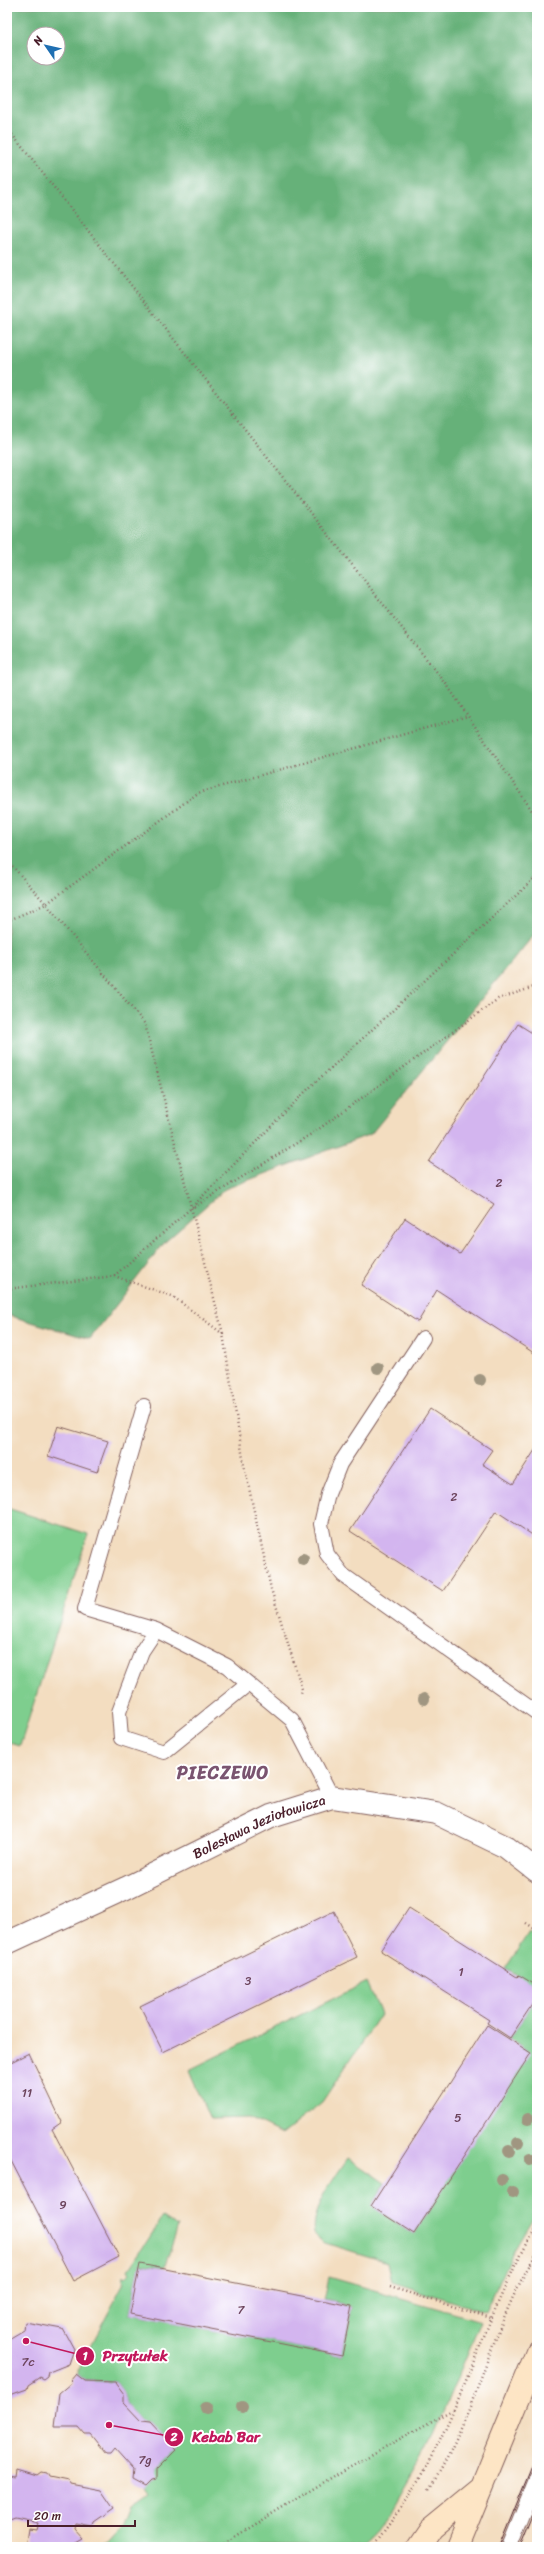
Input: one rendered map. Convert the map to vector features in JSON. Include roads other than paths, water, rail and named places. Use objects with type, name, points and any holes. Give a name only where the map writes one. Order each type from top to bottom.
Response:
[{"type":"street","name":"Bolesława Jeziołowicza","points":[[7,1943],[126,1888],[271,1816],[332,1797],[436,1814],[506,1847],[537,1871]]},
{"type":"street","points":[[457,2547],[537,2352]]},
{"type":"street","points":[[418,2547],[431,2528],[481,2488]]},
{"type":"lane","points":[[423,1338],[340,1464],[328,1494],[322,1524],[327,1554],[343,1575],[537,1714]]},
{"type":"lane","points":[[144,1406],[86,1608],[156,1630],[227,1666],[292,1720],[332,1797]]},
{"type":"lane","points":[[156,1630],[142,1651],[119,1712],[121,1738],[164,1752],[248,1684]]},
{"type":"lane","points":[[509,2547],[537,2477]]},
{"type":"tram line","points":[[499,2547],[537,2454]]},
{"type":"tram line","points":[[519,2547],[537,2503]]},
{"type":"place","name":"Przytułek","points":[[26,2341]]},
{"type":"place","name":"Kebab Bar","points":[[109,2425]]},
{"type":"district","name":"PIECZEWO","points":[[223,1773]]}]
